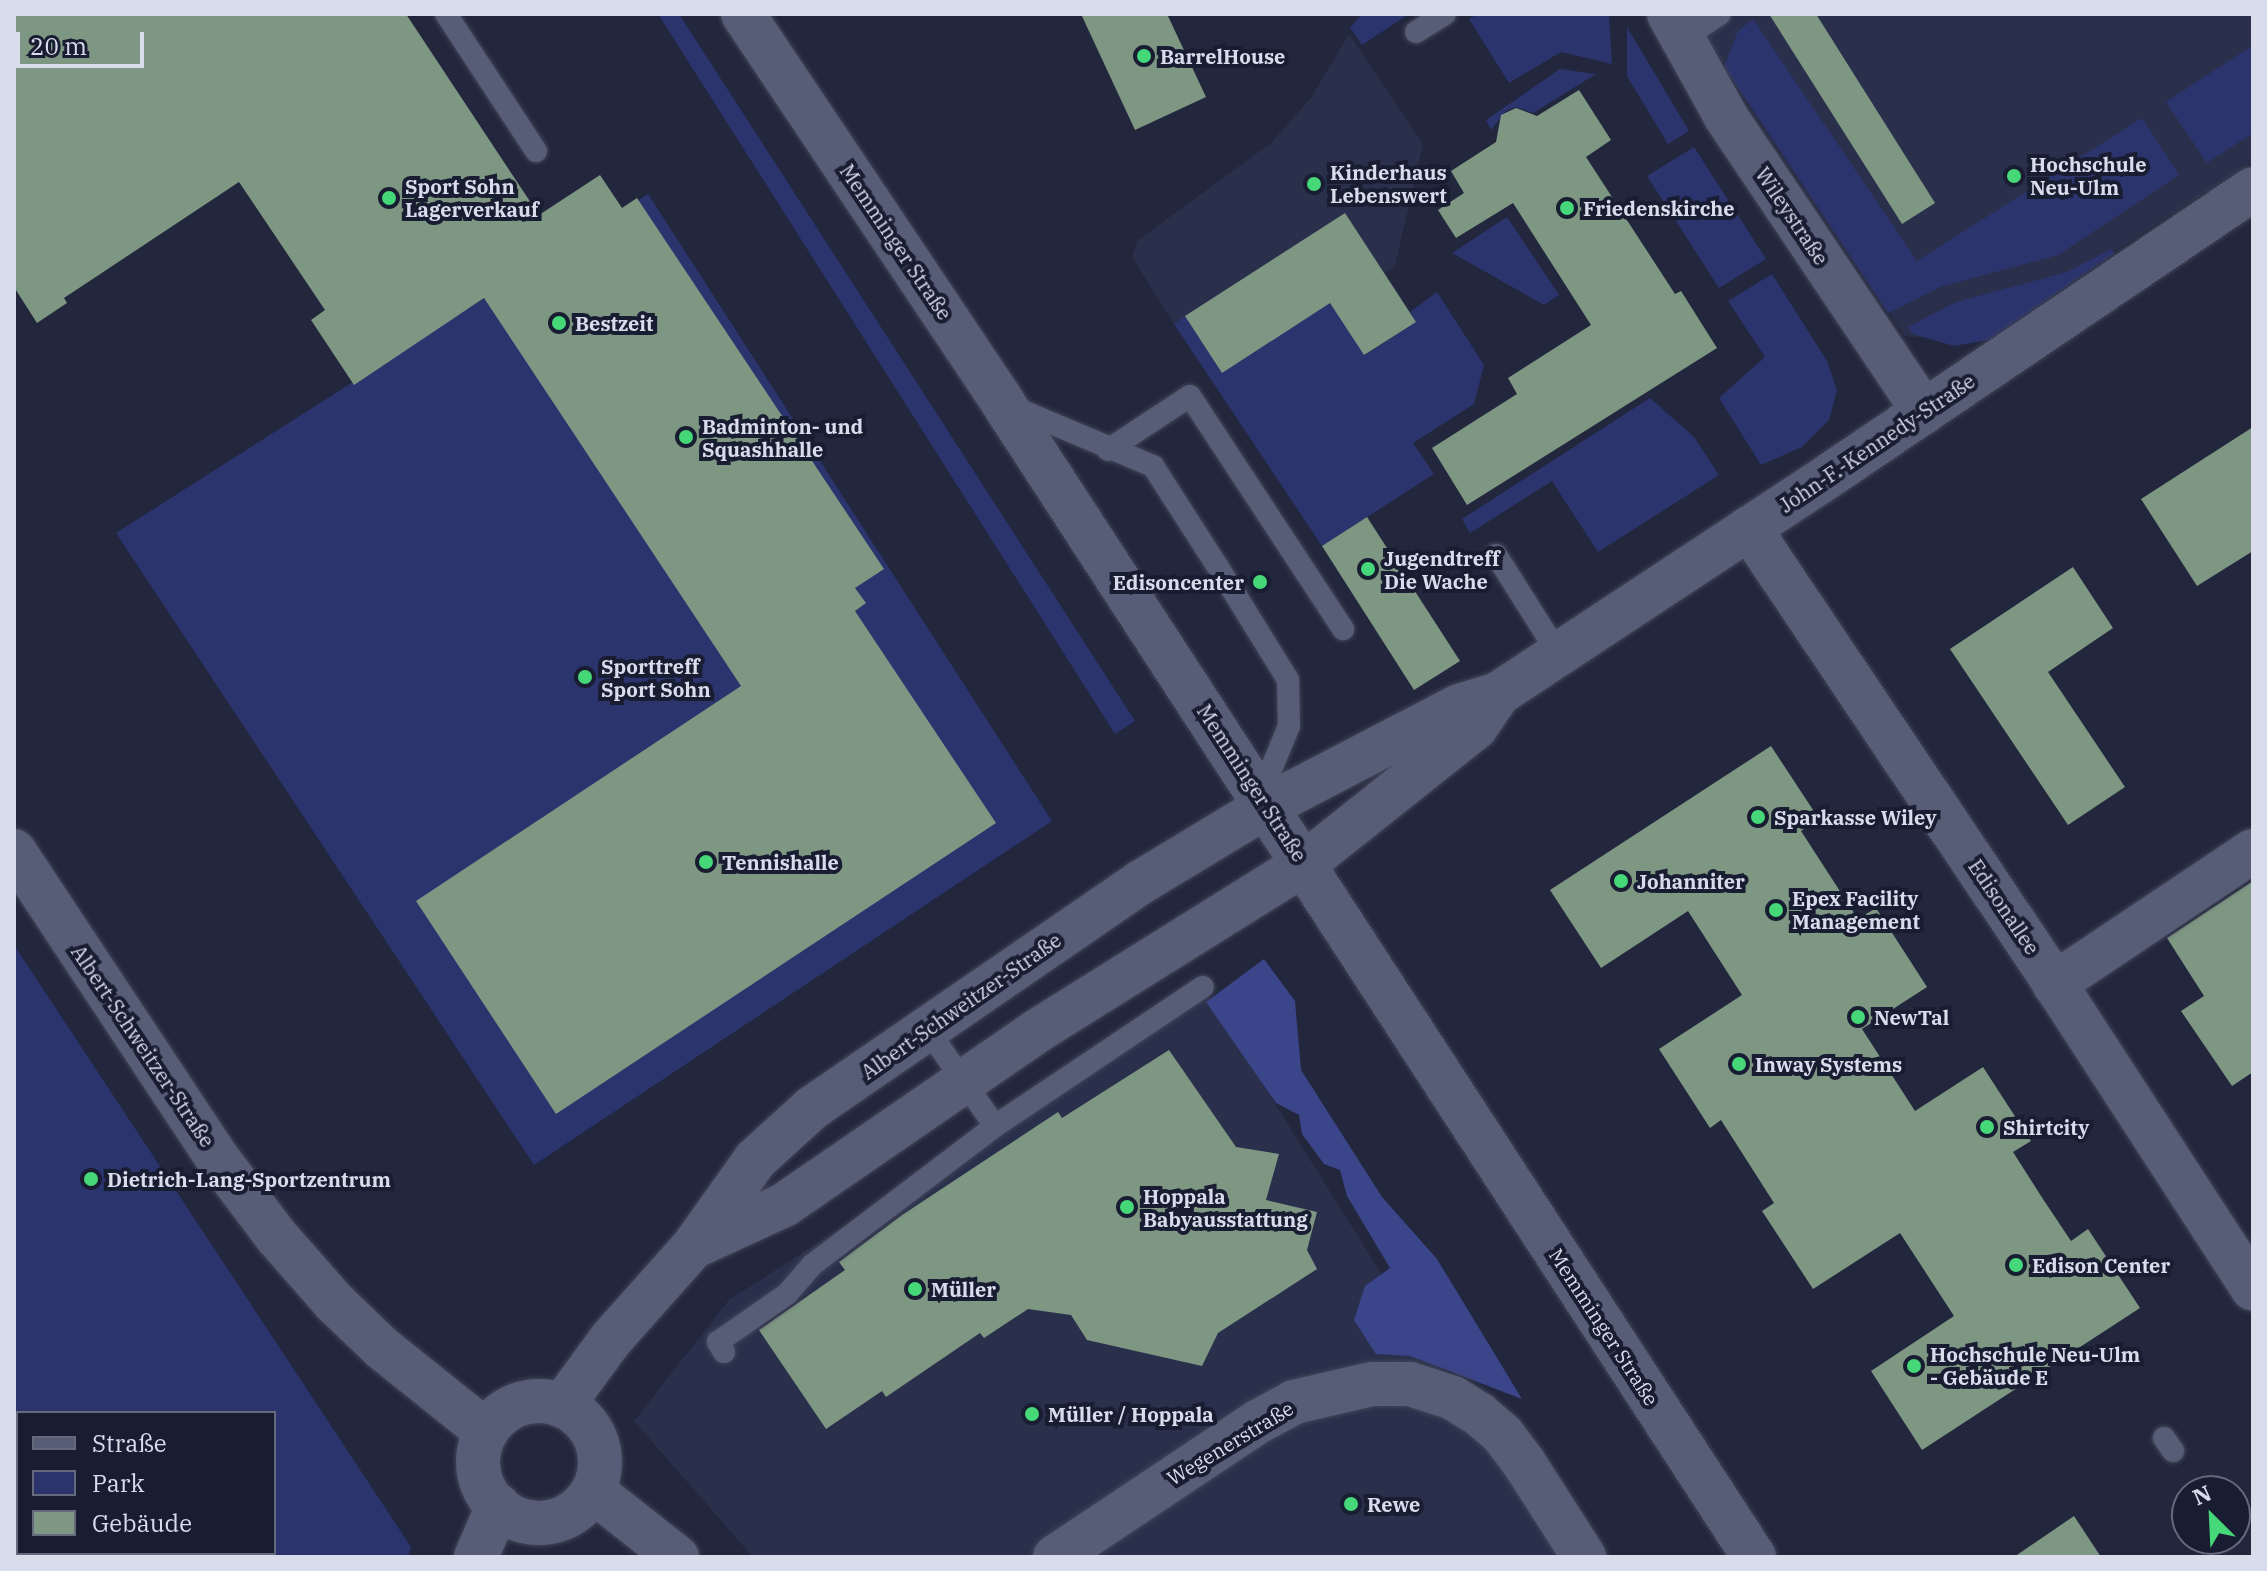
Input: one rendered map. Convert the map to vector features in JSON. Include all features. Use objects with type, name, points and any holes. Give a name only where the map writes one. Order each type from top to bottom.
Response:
[{"type":"street","name":"Memminger Straße","points":[[743,14],[1003,403],[1754,1557]]},
{"type":"street","name":"Wileystraße","points":[[1676,26],[1726,117],[1924,412]]},
{"type":"street","name":"John-F.-Kennedy-Straße","points":[[1263,801],[1357,762],[1459,706],[1498,694],[1924,412],[2253,189]]},
{"type":"street","name":"Edisonallee","points":[[1749,528],[2054,984],[2253,1289]]},
{"type":"street","name":"John-F.-Kennedy-Straße","points":[[1304,864],[1476,727],[1498,694]]},
{"type":"street","name":"Albert-Schweitzer-Straße","points":[[562,1406],[611,1339],[693,1247],[755,1160],[812,1108],[1263,801]]},
{"type":"street","name":"Albert-Schweitzer-Straße","points":[[14,851],[218,1159],[277,1237],[335,1303],[382,1348],[487,1432]]},
{"type":"street","points":[[2054,984],[2253,851]]},
{"type":"street","name":"Albert-Schweitzer-Straße","points":[[693,1247],[784,1205],[963,1080],[1304,864]]},
{"type":"street","name":"Wegenerstraße","points":[[1055,1557],[1134,1494],[1294,1402],[1372,1384],[1410,1384],[1453,1398],[1479,1414],[1503,1435],[1584,1557]]},
{"type":"street","points":[[526,1403],[562,1406],[584,1421],[598,1447],[598,1477],[593,1491],[574,1512],[547,1523],[519,1520],[498,1506],[483,1485],[478,1467],[487,1432],[503,1414],[526,1403]]},
{"type":"street","points":[[593,1491],[677,1557]]},
{"type":"street","points":[[476,1557],[498,1506]]},
{"type":"lane","points":[[446,14],[536,151]]},
{"type":"lane","points":[[1416,32],[1445,14]]},
{"type":"lane","points":[[1676,26],[1720,14]]},
{"type":"lane","points":[[1108,450],[1190,396],[1343,629]]},
{"type":"lane","points":[[1003,403],[1108,450],[1153,466],[1288,680],[1289,726],[1263,801]]},
{"type":"lane","points":[[1496,555],[1558,653]]},
{"type":"lane","points":[[724,1352],[718,1342],[787,1294],[812,1265],[995,1126],[1203,987]]},
{"type":"lane","points":[[927,1029],[995,1126]]},
{"type":"shaded area","name":"Hochschule Neu-Ulm","points":[[1691,14],[2253,14],[2253,161],[1976,341],[1905,336]]},
{"type":"shaded area","name":"Kinderhaus Lebenswert","points":[[1349,34],[1423,144],[1395,266],[1385,273],[1416,322],[1364,355],[1185,316],[1174,324],[1132,257],[1137,241],[1271,143],[1311,98]]},
{"type":"shaded area","points":[[1264,959],[1295,1001],[1301,1070],[1382,1197],[1437,1259],[1522,1399],[1410,1356],[1376,1354],[1354,1320],[1365,1286],[1390,1268],[1347,1196],[1340,1170],[1324,1164],[1302,1134],[1299,1115],[1276,1103],[1206,1002]]},
{"type":"shaded area","points":[[1206,993],[1558,1557],[753,1557],[634,1421],[729,1300]]},
{"type":"green space","points":[[658,14],[679,14],[1135,721],[1115,734]]},
{"type":"green space","points":[[1362,14],[1409,14],[1362,45],[1350,28]]},
{"type":"green space","points":[[1478,14],[1609,14],[1612,64],[1561,52],[1509,83],[1469,19]]},
{"type":"green space","points":[[1753,19],[1917,261],[2142,118],[2179,175],[2058,255],[1940,287],[1888,313],[1724,67],[1738,31]]},
{"type":"green space","points":[[1627,27],[1689,131],[1668,144],[1627,76]]},
{"type":"green space","points":[[2253,45],[2253,133],[2207,163],[2166,102]]},
{"type":"green space","points":[[1560,69],[1596,74],[1533,113],[1516,107],[1506,111],[1491,130],[1486,120]]},
{"type":"green space","points":[[1694,147],[1766,259],[1719,288],[1647,176]]},
{"type":"green space","name":"Sporttreff Sport Sohn","points":[[648,194],[1052,821],[534,1165],[116,533]]},
{"type":"green space","points":[[1507,217],[1559,295],[1544,305],[1452,253]]},
{"type":"green space","points":[[2111,249],[2115,253],[1989,340],[1954,346],[1913,334],[1908,327],[1956,302],[2067,272]]},
{"type":"green space","points":[[1772,274],[1827,361],[1837,390],[1829,420],[1802,447],[1761,465],[1719,398],[1765,357],[1728,301]]},
{"type":"green space","points":[[1437,292],[1484,365],[1474,404],[1413,443],[1434,474],[1322,546],[1174,324],[1185,316],[1330,303],[1365,355],[1416,322],[1410,312]]},
{"type":"green space","points":[[1650,398],[1694,437],[1719,475],[1598,552],[1552,481],[1470,533],[1462,519]]},
{"type":"green space","name":"Dietrich-Lang-Sportzentrum","points":[[14,945],[411,1547],[408,1557],[14,1557]]},
{"type":"building","points":[[14,14],[406,14],[539,215],[600,175],[622,208],[637,198],[884,569],[855,588],[866,603],[855,611],[996,823],[556,1114],[416,901],[741,686],[484,298],[354,385],[311,320],[325,310],[239,182],[64,298],[67,303],[37,323],[14,287]]},
{"type":"building","name":"BarrelHouse","points":[[1081,14],[1167,14],[1206,97],[1135,130]]},
{"type":"building","points":[[1769,14],[1816,14],[1935,203],[1902,224]]},
{"type":"building","points":[[1579,90],[1611,140],[1586,157],[1675,294],[1681,291],[1717,348],[1467,505],[1432,448],[1517,394],[1508,378],[1591,325],[1513,203],[1456,238],[1438,210],[1464,193],[1451,171],[1496,142],[1501,115],[1516,108],[1537,116]]},
{"type":"building","points":[[1345,213],[1416,322],[1364,355],[1330,303],[1222,373],[1185,316]]},
{"type":"building","points":[[2253,427],[2253,551],[2197,586],[2141,499]]},
{"type":"building","points":[[1367,517],[1460,661],[1414,690],[1322,546]]},
{"type":"building","points":[[2073,567],[2113,628],[2048,672],[2125,787],[2068,825],[1950,649]]},
{"type":"building","points":[[1771,746],[1819,819],[1801,831],[1858,919],[1876,908],[1927,987],[1862,1029],[1915,1111],[1983,1067],[2031,1141],[2013,1152],[2041,1196],[2071,1241],[2088,1229],[2140,1308],[1922,1450],[1871,1371],[1954,1316],[1900,1233],[1813,1289],[1762,1211],[1774,1203],[1721,1120],[1710,1128],[1659,1049],[1742,995],[1688,911],[1601,968],[1550,890]]},
{"type":"building","points":[[2253,881],[2253,1072],[2232,1086],[2181,1011],[2204,996],[2167,938]]},
{"type":"building","name":"Hoppala Babyausstattung","points":[[1169,1050],[1236,1147],[1279,1154],[1266,1200],[1317,1212],[1307,1250],[1317,1269],[1218,1333],[1202,1366],[1087,1340],[1071,1315],[1028,1309],[984,1338],[980,1333],[886,1397],[882,1391],[826,1429],[759,1330],[845,1270],[839,1262],[902,1215],[1058,1112],[1062,1118]]},
{"type":"building","points":[[2074,1516],[2101,1557],[2014,1557]]},
{"type":"place","name":"BarrelHouse","points":[[1144,56]]},
{"type":"place","name":"Hochschule Neu-Ulm","points":[[2014,176]]},
{"type":"place","name":"Kinderhaus Lebenswert","points":[[1314,184]]},
{"type":"place","name":"Sport Sohn Lagerverkauf","points":[[389,198]]},
{"type":"place","name":"Friedenskirche","points":[[1567,208]]},
{"type":"place","name":"Bestzeit","points":[[559,323]]},
{"type":"place","name":"Badminton- und Squashhalle","points":[[686,437]]},
{"type":"place","name":"Jugendtreff Die Wache","points":[[1368,569]]},
{"type":"place","name":"Edisoncenter","points":[[1260,582]]},
{"type":"place","name":"Sporttreff Sport Sohn","points":[[585,677]]},
{"type":"place","name":"Sparkasse Wiley","points":[[1758,817]]},
{"type":"place","name":"Tennishalle","points":[[706,862]]},
{"type":"place","name":"Johanniter","points":[[1621,881]]},
{"type":"place","name":"Epex Facility Management","points":[[1776,910]]},
{"type":"place","name":"NewTal","points":[[1858,1017]]},
{"type":"place","name":"Inway Systems","points":[[1739,1064]]},
{"type":"place","name":"Shirtcity","points":[[1987,1127]]},
{"type":"place","name":"Dietrich-Lang-Sportzentrum","points":[[91,1179]]},
{"type":"place","name":"Hoppala Babyausstattung","points":[[1127,1207]]},
{"type":"place","name":"Edison Center","points":[[2016,1265]]},
{"type":"place","name":"Müller","points":[[915,1289]]},
{"type":"place","name":"Hochschule Neu-Ulm - Gebäude E","points":[[1914,1366]]},
{"type":"place","name":"Müller / Hoppala","points":[[1032,1414]]},
{"type":"place","name":"Rewe","points":[[1351,1504]]}]
